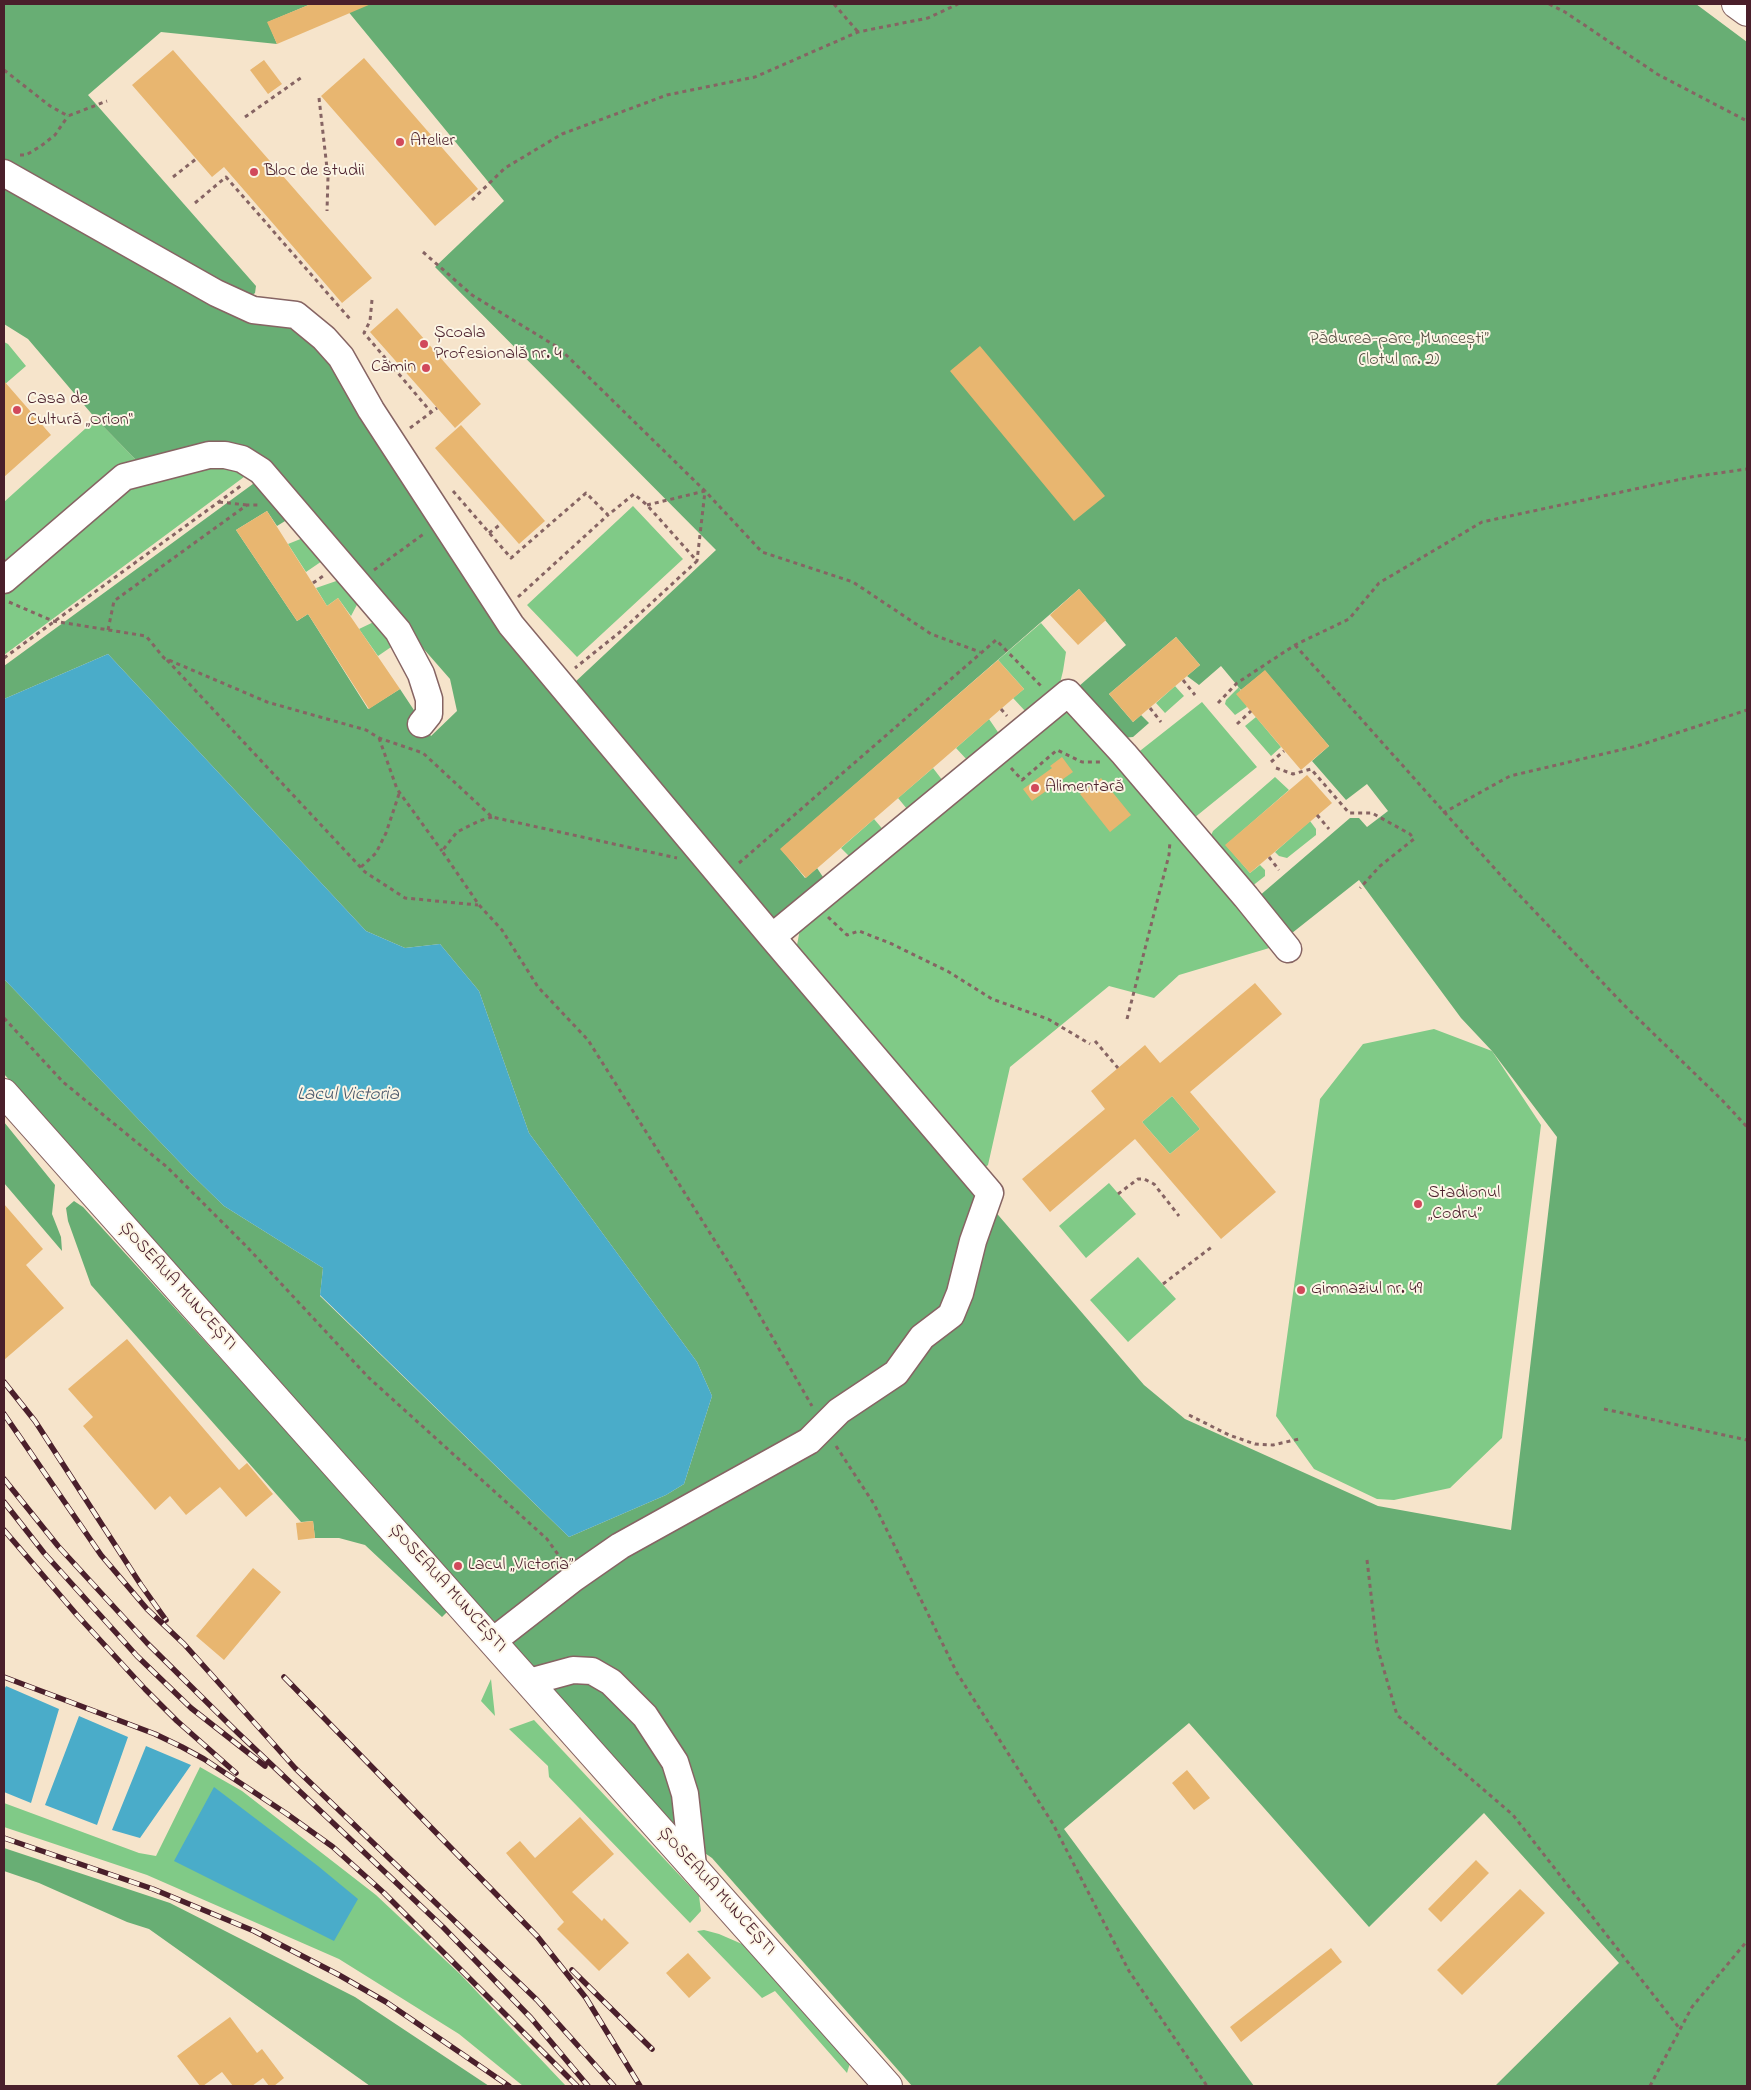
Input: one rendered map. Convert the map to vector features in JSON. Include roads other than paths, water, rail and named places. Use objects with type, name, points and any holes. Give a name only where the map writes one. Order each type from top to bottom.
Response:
[{"type":"main road","points":[[1736,4],[1747,12]]},
{"type":"main road","name":"ȘOSEAUA MUNCEȘTI","points":[[4,1093],[888,2086]]},
{"type":"lane","points":[[11,164],[216,293],[253,310],[296,315],[324,338],[340,357],[371,410],[444,519],[511,625],[772,937],[990,1193],[973,1241],[960,1293],[951,1314],[922,1336],[896,1374],[839,1411],[809,1441],[620,1546],[574,1578],[493,1641]]},
{"type":"lane","points":[[4,580],[124,477],[210,455],[225,455],[242,459],[260,471],[398,631],[421,674],[429,700],[428,714],[421,724]]},
{"type":"lane","points":[[772,937],[815,904],[1068,693],[1173,811],[1288,949]]},
{"type":"lane","points":[[529,1682],[573,1670],[592,1672],[611,1682],[645,1716],[675,1762],[685,1794],[693,1866]]},
{"type":"water","name":"Lacul Victoria","points":[[108,654],[366,931],[405,948],[440,944],[479,991],[529,1133],[697,1362],[712,1396],[684,1484],[666,1495],[569,1537],[320,1295],[323,1268],[224,1206],[4,979],[4,699]]},
{"type":"water","points":[[6,1686],[59,1709],[31,1803],[4,1792],[4,1690]]},
{"type":"water","points":[[79,1716],[128,1737],[97,1825],[45,1805]]},
{"type":"water","points":[[146,1746],[191,1765],[140,1838],[112,1830]]},
{"type":"water","points":[[214,1787],[358,1899],[334,1941],[174,1861]]},
{"type":"railway","points":[[4,1382],[35,1421],[141,1585],[166,1620]]},
{"type":"railway","points":[[4,1414],[101,1555],[147,1609],[184,1644],[295,1768],[537,2000],[614,2086]]},
{"type":"railway","points":[[4,1479],[58,1546],[147,1643],[237,1732],[443,1927],[531,2018],[588,2086]]},
{"type":"railway","points":[[4,1502],[44,1553],[137,1656],[191,1708],[265,1766]]},
{"type":"railway","points":[[4,1530],[77,1615],[145,1689],[177,1721],[236,1773]]},
{"type":"railway","points":[[4,1677],[155,1734],[182,1747],[204,1759],[287,1814],[333,1847],[384,1893],[577,2086]]},
{"type":"railway","points":[[284,1677],[537,1936],[586,1998],[640,2086]]},
{"type":"railway","points":[[4,1838],[153,1889],[254,1931],[339,1975],[386,2002],[509,2086]]},
{"type":"railway","points":[[572,1970],[652,2049]]},
{"type":"place","name":"Atelier","points":[[400,142]]},
{"type":"place","name":"Bloc de studii","points":[[254,172]]},
{"type":"place","name":"Școala Profesională nr. 4","points":[[424,344]]},
{"type":"place","name":"Cămin","points":[[426,368]]},
{"type":"place","name":"Casa de Cultură „Orion“","points":[[17,410]]},
{"type":"place","name":"Alimentară","points":[[1035,788]]},
{"type":"place","name":"Stadionul „Codru”","points":[[1418,1204]]},
{"type":"place","name":"Gimnaziul nr. 49","points":[[1301,1290]]},
{"type":"place","name":"Lacul „Victoria”","points":[[458,1566]]},
{"type":"park label","name":"Pădurea-parc „Muncești” (lotul nr. 2)","points":[[1399,350]]}]
